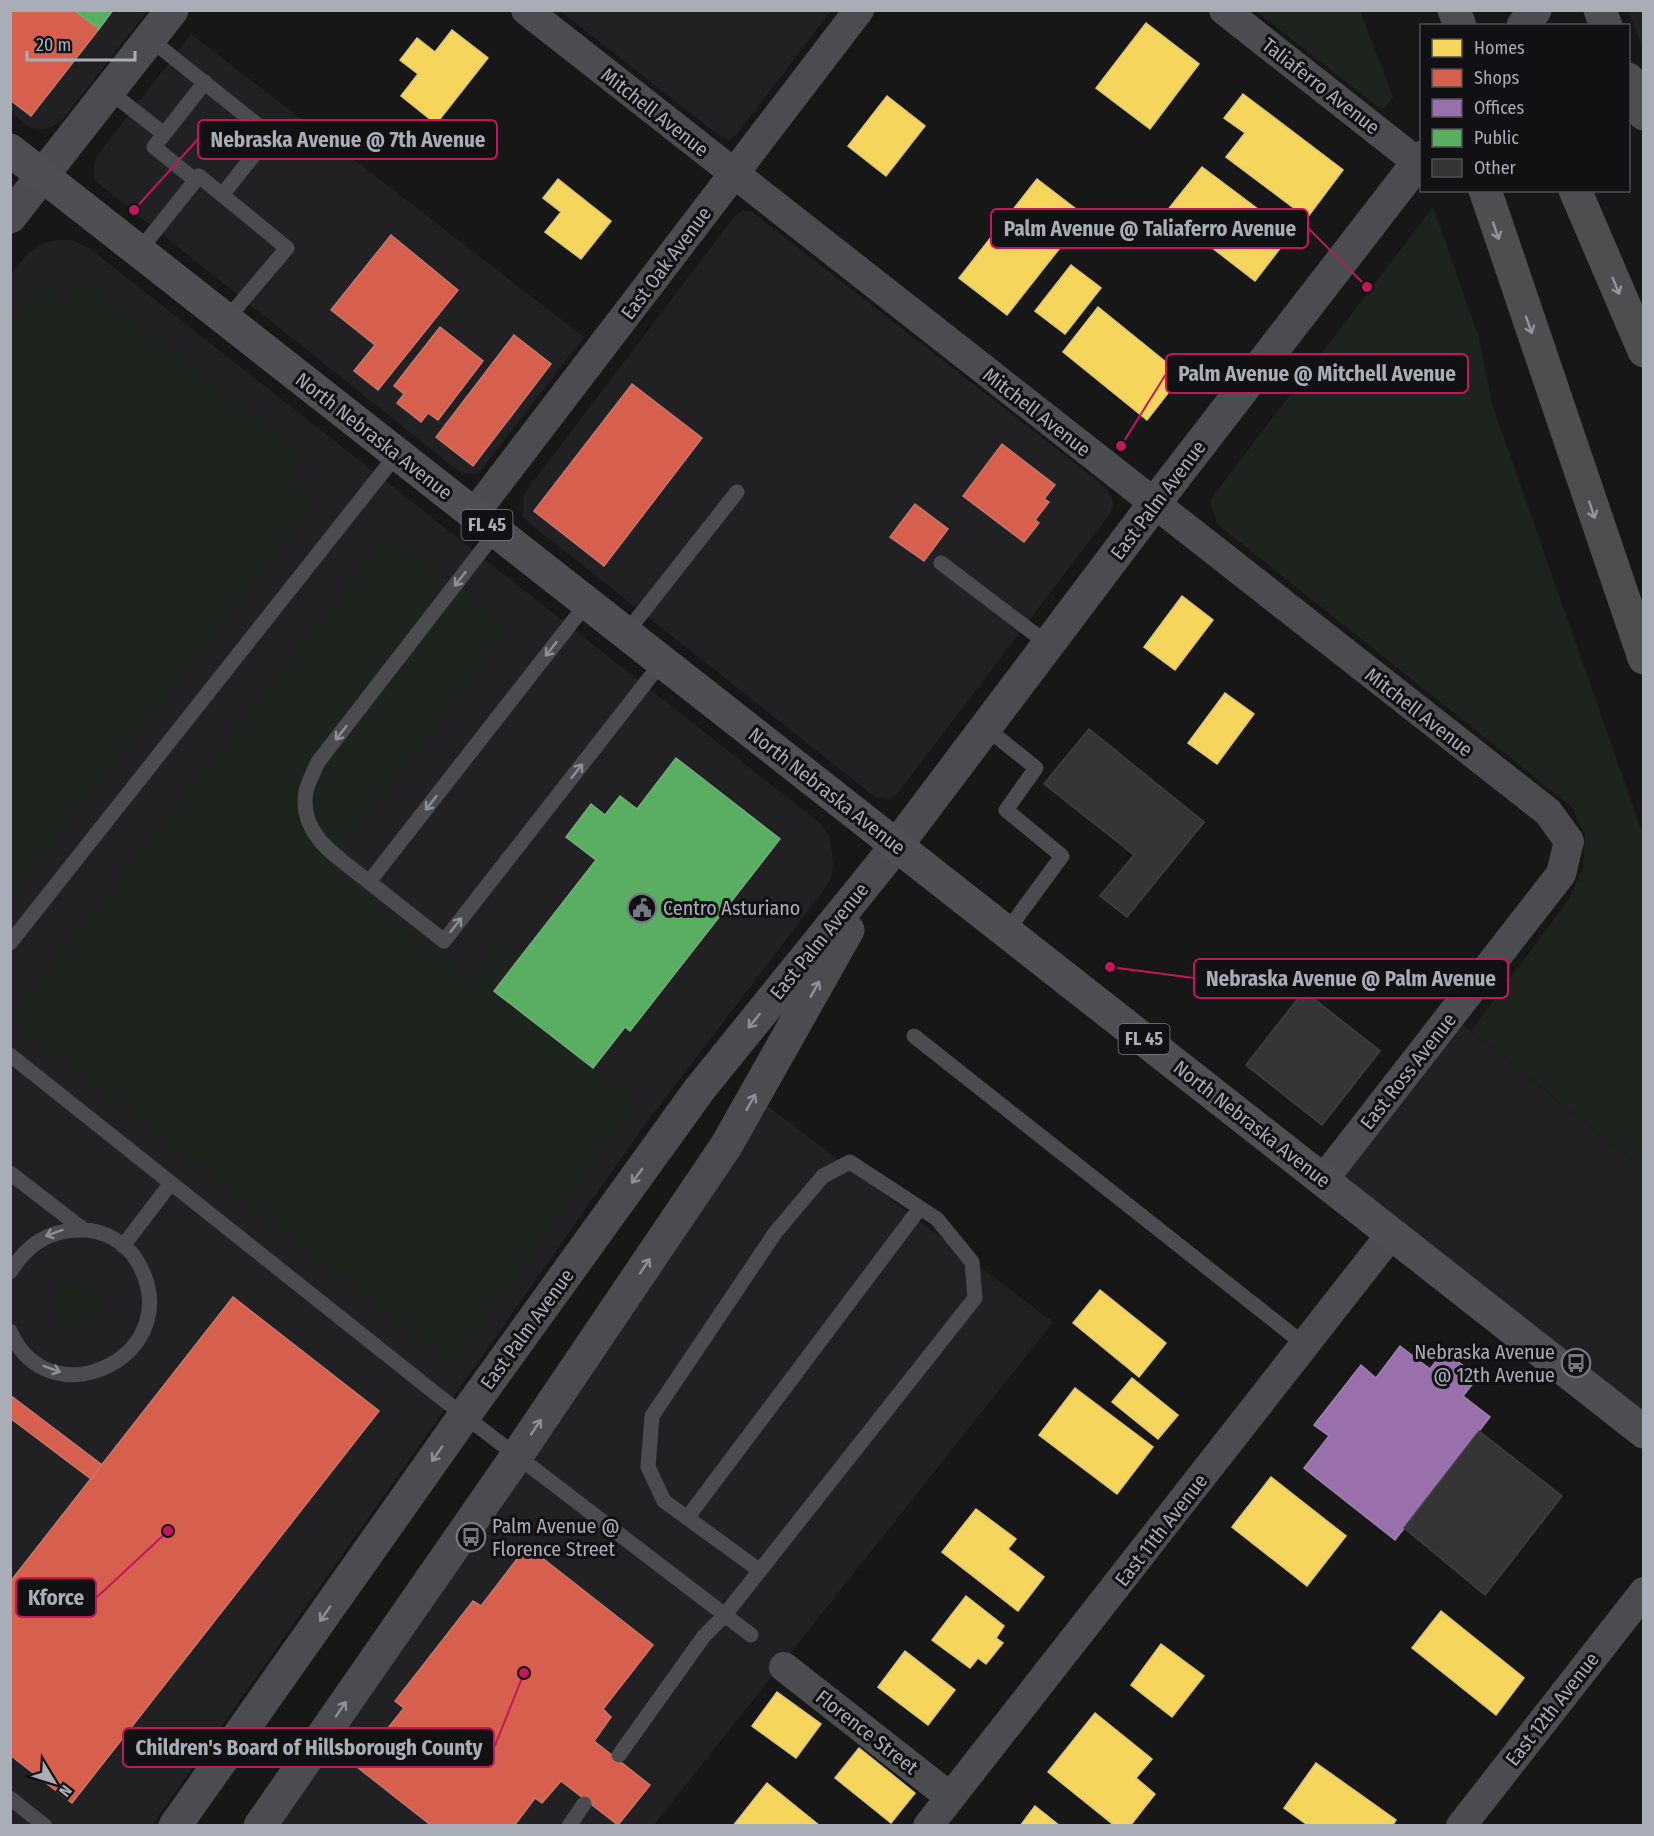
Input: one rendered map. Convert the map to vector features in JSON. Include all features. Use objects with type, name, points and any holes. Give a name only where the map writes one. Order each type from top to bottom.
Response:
[{"type":"highway","points":[[1630,82],[1643,114]]},
{"type":"highway","points":[[1486,192],[1510,270],[1644,658]]},
{"type":"highway","points":[[1576,192],[1644,351]]},
{"type":"main road","name":"North Nebraska Avenue","points":[[10,150],[1644,1432]]},
{"type":"street","points":[[10,217],[172,10]]},
{"type":"street","name":"Mitchell Avenue","points":[[526,10],[1548,812]]},
{"type":"street","name":"East Oak Avenue","points":[[485,524],[734,174],[859,10]]},
{"type":"street","name":"Taliaferro Avenue","points":[[1224,10],[1420,159]]},
{"type":"street","points":[[1524,24],[1534,10]]},
{"type":"street","name":"East Palm Avenue","points":[[175,1826],[464,1416],[699,1090],[897,845],[1154,504],[1420,159]]},
{"type":"street","name":"East Ross Avenue","points":[[1323,1180],[1561,874],[1569,841],[1548,812]]},
{"type":"street","name":"East Palm Avenue","points":[[260,1826],[516,1457],[726,1146],[897,845]]},
{"type":"street","name":"East 11th Avenue","points":[[928,1826],[1392,1233]]},
{"type":"street","name":"East 12th Avenue","points":[[1461,1826],[1644,1592]]},
{"type":"street","name":"Florence Street","points":[[783,1667],[950,1797]]},
{"type":"lane","points":[[150,39],[270,135],[222,195]]},
{"type":"lane","points":[[195,180],[154,147],[205,82]]},
{"type":"lane","points":[[110,91],[164,134]]},
{"type":"lane","points":[[139,251],[199,176],[287,248],[226,320]]},
{"type":"lane","points":[[10,943],[397,454]]},
{"type":"lane","points":[[626,633],[737,492]]},
{"type":"lane","points":[[485,524],[318,762],[306,791],[306,816],[316,838],[444,941],[662,662]]},
{"type":"lane","points":[[941,563],[1048,644]]},
{"type":"lane","points":[[369,882],[587,603]]},
{"type":"lane","points":[[985,727],[1036,768],[1006,810],[1062,856],[1006,931]]},
{"type":"lane","points":[[914,1036],[1305,1345]]},
{"type":"lane","points":[[10,1056],[516,1457],[751,1635]]},
{"type":"lane","points":[[619,1755],[704,1636],[724,1616],[975,1298],[972,1262],[937,1219],[850,1162],[823,1176],[775,1233],[652,1416],[648,1467],[664,1501],[759,1570]]},
{"type":"lane","points":[[10,1173],[84,1230]]},
{"type":"lane","points":[[123,1246],[171,1183]]},
{"type":"lane","points":[[687,1518],[920,1208]]},
{"type":"lane","points":[[10,1272],[21,1254],[40,1238],[64,1230],[84,1230],[112,1238],[132,1253],[145,1274],[151,1299],[147,1324],[135,1346],[118,1362],[97,1372],[74,1375],[51,1371],[31,1359],[15,1342],[10,1331]]},
{"type":"lane","points":[[10,1798],[45,1826]]},
{"type":"lane","points":[[569,1826],[584,1804]]},
{"type":"shaded area","points":[[10,11],[147,11],[64,118],[52,127],[41,129],[29,127],[11,112]]},
{"type":"shaded area","points":[[560,11],[831,11],[736,135],[729,140],[721,137]]},
{"type":"shaded area","points":[[1256,11],[1360,11],[1393,97],[1382,110]]},
{"type":"shaded area","points":[[1628,11],[1643,11],[1643,48]]},
{"type":"shaded area","points":[[191,34],[584,337],[479,473],[464,474],[457,470],[94,180],[94,165],[97,156]]},
{"type":"shaded area","points":[[1433,207],[1479,338],[1492,404],[1643,835],[1643,1169],[1471,1031],[1569,899],[1583,867],[1585,835],[1572,807],[1217,524],[1210,500]]},
{"type":"shaded area","points":[[743,210],[752,212],[1104,486],[1112,498],[1113,507],[1107,518],[897,794],[889,799],[875,797],[523,516],[523,498],[526,491],[734,217]]},
{"type":"shaded area","points":[[56,240],[70,240],[88,247],[820,823],[829,835],[834,864],[832,876],[824,890],[644,1126],[152,1825],[11,1825],[10,275],[28,253],[42,244]]},
{"type":"shaded area","points":[[81,278],[305,456],[287,478],[316,501],[11,896],[11,321],[41,283],[64,300]]},
{"type":"shaded area","points":[[389,534],[510,629],[326,867],[471,979],[501,940],[521,956],[494,991],[638,1103],[579,1182],[454,1365],[10,1019]]},
{"type":"shaded area","points":[[1457,1020],[1643,1169],[1643,1423],[1335,1178]]},
{"type":"shaded area","points":[[761,1101],[1053,1322],[654,1825],[267,1826]]},
{"type":"shaded area","points":[[76,1281],[85,1282],[92,1287],[97,1294],[97,1312],[92,1319],[85,1324],[76,1325],[67,1324],[60,1319],[55,1312],[54,1303],[55,1294],[60,1287],[67,1282]]},
{"type":"building: Homes","points":[[1146,23],[1199,64],[1150,129],[1096,88]]},
{"type":"building: Homes","points":[[452,30],[488,58],[436,124],[401,96],[418,74],[400,60],[417,38],[435,52]]},
{"type":"building: Homes","points":[[1243,94],[1343,170],[1307,218],[1226,157],[1245,133],[1224,118]]},
{"type":"building: Homes","points":[[887,96],[925,126],[886,176],[848,146]]},
{"type":"building: Homes","points":[[1202,167],[1291,234],[1255,281],[1166,212]]},
{"type":"building: Homes","points":[[558,179],[611,221],[581,259],[545,232],[561,212],[543,198]]},
{"type":"building: Homes","points":[[1037,179],[1085,216],[1007,315],[959,278]]},
{"type":"building: Homes","points":[[1071,265],[1101,288],[1065,334],[1035,311]]},
{"type":"building: Homes","points":[[1098,307],[1182,375],[1147,420],[1063,352]]},
{"type":"building: Homes","points":[[1182,596],[1213,620],[1175,670],[1144,647]]},
{"type":"building: Homes","points":[[1225,693],[1254,714],[1217,764],[1188,743]]},
{"type":"building: Homes","points":[[1100,1290],[1166,1343],[1139,1377],[1073,1323]]},
{"type":"building: Homes","points":[[1132,1378],[1178,1415],[1158,1439],[1112,1402]]},
{"type":"building: Homes","points":[[1075,1388],[1153,1447],[1117,1494],[1039,1435]]},
{"type":"building: Homes","points":[[1271,1477],[1346,1536],[1307,1586],[1232,1527]]},
{"type":"building: Homes","points":[[976,1509],[1016,1539],[1008,1549],[1044,1577],[1018,1611],[942,1552]]},
{"type":"building: Homes","points":[[966,1596],[1004,1626],[996,1638],[1003,1643],[986,1664],[978,1658],[970,1668],[932,1640]]},
{"type":"building: Homes","points":[[1441,1611],[1524,1678],[1496,1715],[1412,1648]]},
{"type":"building: Homes","points":[[1161,1644],[1204,1676],[1172,1717],[1131,1685]]},
{"type":"building: Homes","points":[[905,1651],[955,1690],[928,1725],[878,1687]]},
{"type":"building: Homes","points":[[777,1692],[821,1724],[796,1758],[752,1726]]},
{"type":"building: Homes","points":[[1095,1713],[1152,1759],[1136,1778],[1155,1794],[1130,1826],[1115,1826],[1048,1772]]},
{"type":"building: Homes","points":[[859,1748],[915,1793],[891,1823],[835,1778]]},
{"type":"building: Homes","points":[[1316,1763],[1396,1820],[1392,1826],[1309,1826],[1284,1808]]},
{"type":"building: Homes","points":[[767,1783],[820,1826],[733,1826]]},
{"type":"building: Homes","points":[[1035,1806],[1060,1826],[1020,1826]]},
{"type":"building: Shops","points":[[10,10],[74,10],[99,29],[31,116],[10,100]]},
{"type":"building: Shops","points":[[391,235],[458,290],[378,390],[354,371],[375,345],[331,310]]},
{"type":"building: Shops","points":[[440,327],[483,361],[438,420],[428,413],[421,422],[397,403],[404,394],[394,386]]},
{"type":"building: Shops","points":[[514,335],[551,364],[473,466],[436,437]]},
{"type":"building: Shops","points":[[632,384],[702,438],[604,566],[534,511]]},
{"type":"building: Shops","points":[[1002,444],[1055,485],[1044,499],[1049,502],[1035,520],[1039,523],[1024,542],[963,496]]},
{"type":"building: Shops","points":[[915,504],[948,529],[924,561],[890,537]]},
{"type":"building: Shops","points":[[233,1297],[379,1411],[72,1803],[10,1755],[10,1582]]},
{"type":"building: Shops","points":[[10,1395],[102,1465],[91,1479],[10,1418]]},
{"type":"building: Shops","points":[[527,1546],[653,1645],[603,1709],[611,1717],[594,1741],[650,1785],[618,1825],[561,1781],[542,1803],[535,1798],[514,1826],[432,1826],[357,1767],[404,1708],[395,1701],[473,1601],[481,1606]]},
{"type":"building: Offices","points":[[1400,1346],[1430,1369],[1444,1351],[1478,1377],[1463,1396],[1490,1417],[1395,1540],[1304,1468],[1329,1436],[1314,1425],[1361,1365],[1376,1378]]},
{"type":"building: Public","points":[[74,10],[113,10],[99,29]]},
{"type":"building: Public","name":"Centro Asturiano","points":[[676,758],[780,839],[630,1031],[625,1027],[593,1068],[494,991],[596,860],[566,837],[591,804],[605,815],[620,796],[637,809]]},
{"type":"building: Other","points":[[1089,729],[1204,822],[1127,917],[1100,896],[1134,855],[1044,784]]},
{"type":"building: Other","points":[[1304,991],[1380,1051],[1322,1125],[1246,1065]]},
{"type":"building: Other","points":[[1479,1431],[1562,1496],[1485,1595],[1404,1528]]},
{"type":"place","name":"Nebraska Avenue @ 7th Avenue","points":[[134,210]]},
{"type":"place","name":"Palm Avenue @ Taliaferro Avenue","points":[[1367,287]]},
{"type":"place","name":"Palm Avenue @ Mitchell Avenue","points":[[1121,446]]},
{"type":"place","name":"Centro Asturiano","points":[[642,908]]},
{"type":"place","name":"Nebraska Avenue @ Palm Avenue","points":[[1110,967]]},
{"type":"place","name":"Nebraska Avenue @ 12th Avenue","points":[[1576,1363]]},
{"type":"place","name":"Kforce","points":[[168,1531]]},
{"type":"place","name":"Palm Avenue @ Florence Street","points":[[471,1537]]},
{"type":"place","name":"Children's Board of Hillsborough County","points":[[524,1673]]}]
